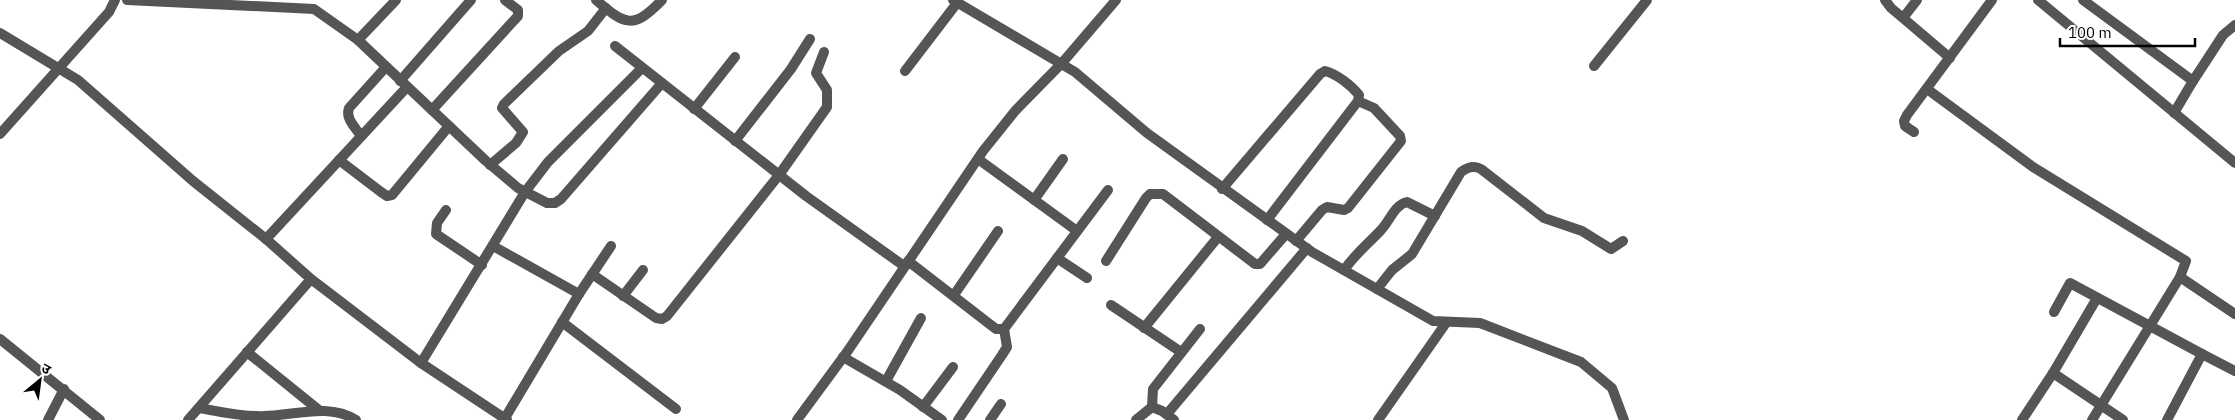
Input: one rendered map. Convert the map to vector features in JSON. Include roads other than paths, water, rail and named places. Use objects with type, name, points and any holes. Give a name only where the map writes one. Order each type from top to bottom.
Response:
[{"type":"street","points":[[0,134],[109,12],[115,0]]},
{"type":"street","points":[[127,0],[314,9],[358,40],[490,165],[525,192],[547,203],[555,203],[561,199],[662,83]]},
{"type":"street","points":[[358,40],[396,0]]},
{"type":"street","points":[[266,239],[361,136],[471,0]]},
{"type":"street","points":[[432,110],[518,16],[518,10],[505,0]]},
{"type":"street","points":[[596,0],[617,18],[632,22],[642,19],[662,0]]},
{"type":"street","points":[[797,420],[843,357],[978,159],[1015,111],[1062,63],[1116,0]]},
{"type":"street","points":[[1594,66],[1648,0]]},
{"type":"street","points":[[1885,0],[1950,58]]},
{"type":"street","points":[[1903,18],[1917,0]]},
{"type":"street","points":[[1914,132],[1905,126],[1904,121],[1992,0]]},
{"type":"street","points":[[2038,0],[2235,163]]},
{"type":"street","points":[[2084,0],[2193,82]]},
{"type":"street","points":[[905,70],[955,2],[1062,63],[1147,134],[1296,241],[1433,322],[1480,323],[1581,362],[1612,388],[1624,420]]},
{"type":"street","points":[[490,165],[516,143],[523,132],[502,108],[504,104],[559,51],[588,31],[606,8]]},
{"type":"street","points":[[2174,112],[2223,36],[2235,25]]},
{"type":"street","points":[[0,33],[58,70],[78,80],[193,182],[266,239],[310,279],[421,363],[506,419],[562,322],[611,246]]},
{"type":"street","points":[[735,141],[791,69],[810,39]]},
{"type":"street","points":[[615,46],[780,175],[954,295],[996,329],[1004,329]]},
{"type":"street","points":[[592,274],[656,318],[662,319],[667,316],[780,175],[827,106],[827,90],[816,72],[824,52]]},
{"type":"street","points":[[694,109],[735,57]]},
{"type":"street","points":[[361,136],[347,113],[349,108],[386,67]]},
{"type":"street","points":[[421,363],[525,192],[548,162],[642,68]]},
{"type":"street","points":[[1222,189],[1320,74],[1325,71],[1331,72],[1355,90],[1359,95],[1358,101],[1267,220]]},
{"type":"street","points":[[1927,89],[2033,167],[2183,258],[2185,266],[2180,277],[2092,420]]},
{"type":"street","points":[[1296,241],[1322,210],[1327,207],[1344,210],[1348,208],[1401,141],[1400,136],[1374,108],[1358,101]]},
{"type":"street","points":[[339,160],[387,196],[392,195],[449,126]]},
{"type":"street","points":[[978,159],[1077,231]]},
{"type":"street","points":[[1034,200],[1063,159]]},
{"type":"street","points":[[1377,289],[1392,270],[1412,254],[1461,172],[1467,168],[1476,167],[1551,222],[1582,232],[1611,249],[1623,241]]},
{"type":"street","points":[[958,420],[1007,347],[1004,329],[1108,190]]},
{"type":"street","points":[[1106,261],[1146,198],[1156,192],[1163,194],[1251,262],[1260,264],[1286,234]]},
{"type":"street","points":[[1344,270],[1359,249],[1382,229],[1401,204],[1407,202],[1435,216]]},
{"type":"street","points":[[446,210],[437,223],[436,234],[482,265]]},
{"type":"street","points":[[954,295],[998,231]]},
{"type":"street","points":[[1144,328],[1218,237]]},
{"type":"street","points":[[493,246],[579,294]]},
{"type":"street","points":[[1152,408],[1170,417],[1307,248]]},
{"type":"street","points":[[1057,258],[1087,278]]},
{"type":"street","points":[[623,296],[643,270]]},
{"type":"street","points":[[2180,277],[2235,314]]},
{"type":"street","points":[[188,420],[310,279]]},
{"type":"street","points":[[2054,312],[2070,283],[2235,371]]},
{"type":"street","points":[[2022,420],[2053,373],[2097,298]]},
{"type":"street","points":[[1111,305],[1181,352]]},
{"type":"street","points":[[886,381],[921,318]]},
{"type":"street","points":[[562,322],[676,410]]},
{"type":"street","points":[[1378,420],[1446,323]]},
{"type":"street","points":[[1152,408],[1153,389],[1200,329]]},
{"type":"street","points":[[0,339],[100,420]]},
{"type":"street","points":[[247,352],[320,411]]},
{"type":"street","points":[[2167,420],[2202,354]]},
{"type":"street","points":[[843,357],[886,381],[942,420]]},
{"type":"street","points":[[924,407],[953,366]]},
{"type":"street","points":[[2053,373],[2123,420]]},
{"type":"street","points":[[48,420],[64,389]]},
{"type":"street","points":[[990,420],[1001,404]]},
{"type":"street","points":[[198,408],[257,416],[320,411],[347,414],[356,420]]},
{"type":"street","points":[[1136,420],[1152,408]]}]
